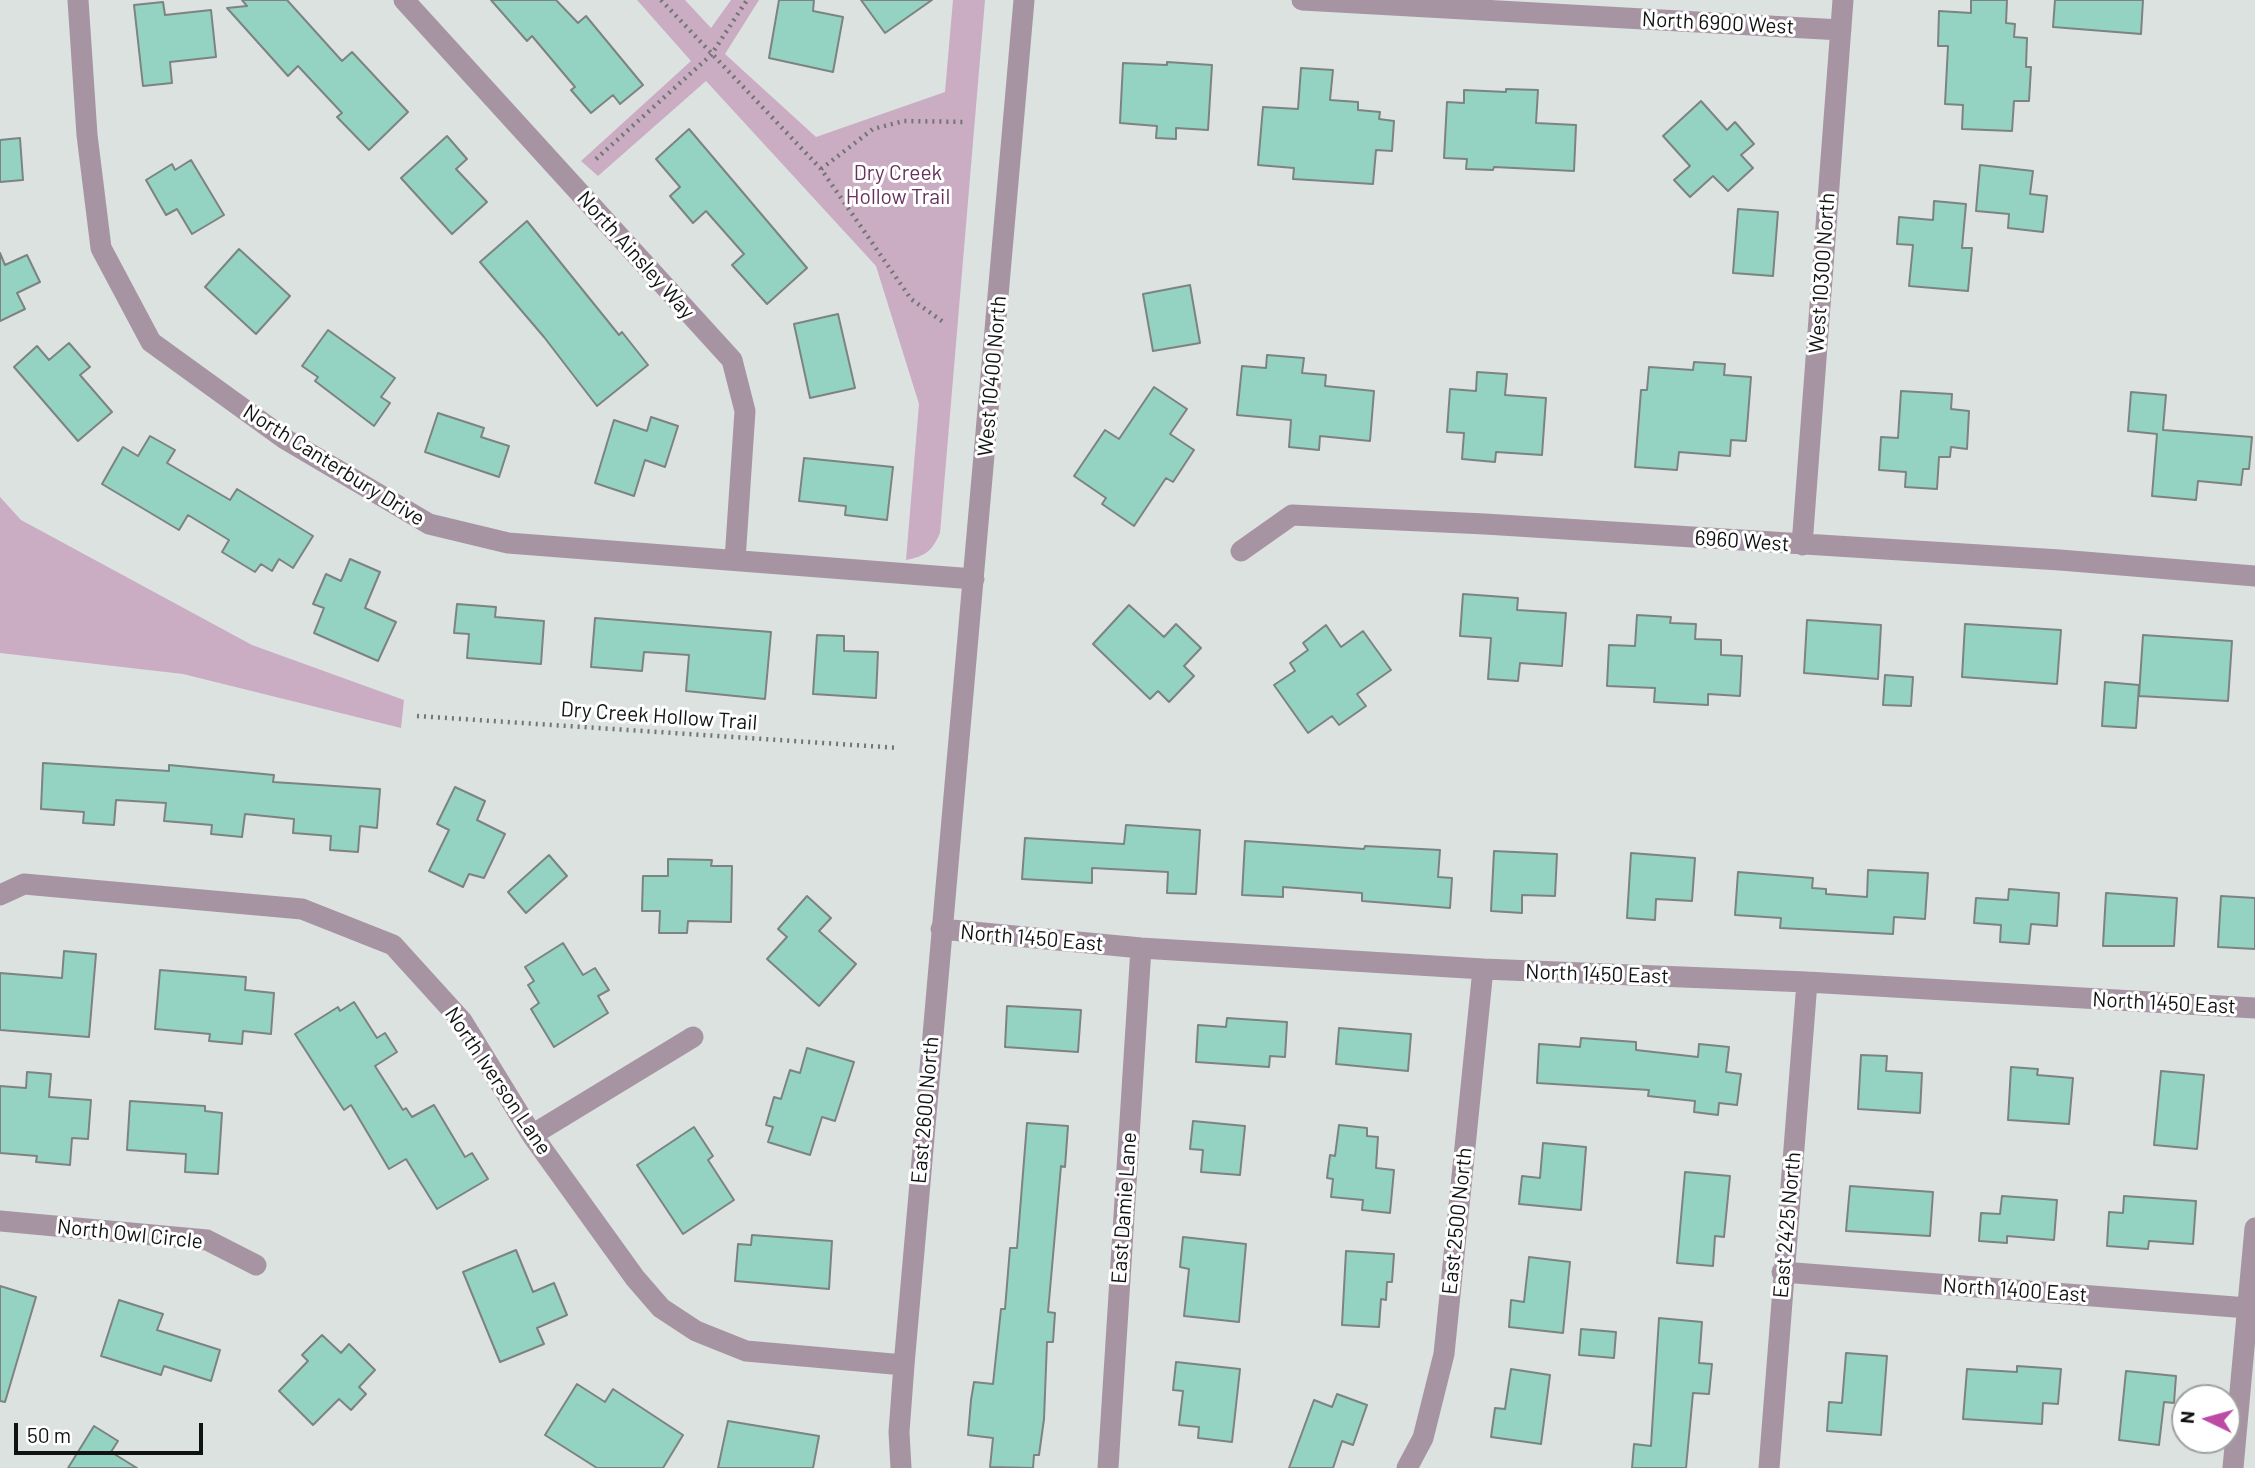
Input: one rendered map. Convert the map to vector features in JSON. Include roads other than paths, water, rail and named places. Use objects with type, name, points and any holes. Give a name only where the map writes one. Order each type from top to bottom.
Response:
[{"type":"street","name":"North Canterbury Drive","points":[[78,0],[87,135],[101,248],[151,342],[285,439],[429,524],[508,543],[974,579]]},
{"type":"street","name":"North Ainsley Way","points":[[404,0],[732,360],[744,411],[735,561]]},
{"type":"street","name":"West 10400 North","points":[[956,752],[974,579],[1024,0]]},
{"type":"street","name":"North 6900 West","points":[[1302,0],[1841,30]]},
{"type":"street","name":"West 10300 North","points":[[1802,545],[1843,0]]},
{"type":"street","name":"6960 West","points":[[1241,551],[1292,515],[1485,524],[2087,562],[2255,576]]},
{"type":"street","name":"East 2600 North","points":[[901,1468],[899,1432],[904,1365],[956,752]]},
{"type":"street","name":"North Iverson Lane","points":[[0,895],[24,884],[302,909],[393,945],[462,1021],[532,1135],[635,1278],[661,1308],[696,1331],[746,1351],[904,1365]]},
{"type":"street","name":"North 1450 East","points":[[941,929],[1141,948],[1483,969],[1807,982],[2255,1008]]},
{"type":"street","name":"East Damie Lane","points":[[1108,1468],[1141,948]]},
{"type":"street","name":"East 2500 North","points":[[1407,1468],[1423,1438],[1444,1354],[1483,969]]},
{"type":"street","name":"East 2425 North","points":[[1769,1468],[1782,1272],[1807,982]]},
{"type":"street","points":[[532,1135],[693,1037]]},
{"type":"street","name":"North Owl Circle","points":[[0,1221],[207,1240],[256,1265]]},
{"type":"street","points":[[2233,1468],[2255,1228]]},
{"type":"street","name":"North 1400 East","points":[[1782,1272],[2248,1308]]},
{"type":"park label","name":"Dry Creek Hollow Trail","points":[[898,185]]}]
